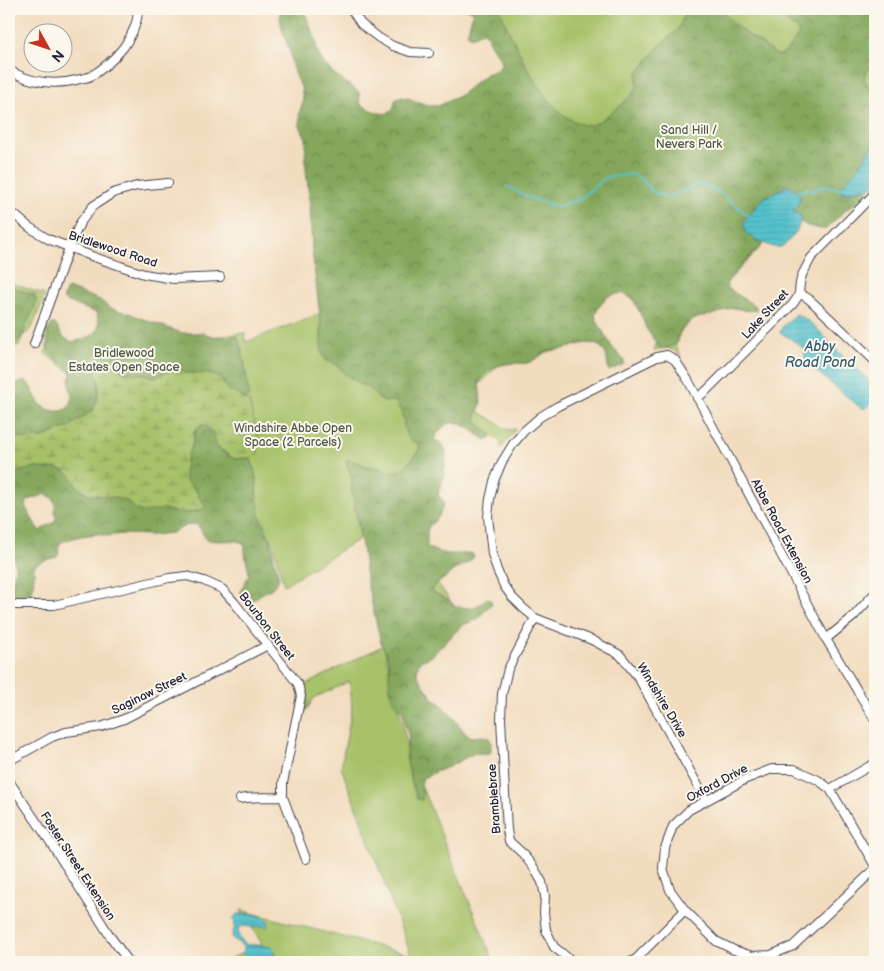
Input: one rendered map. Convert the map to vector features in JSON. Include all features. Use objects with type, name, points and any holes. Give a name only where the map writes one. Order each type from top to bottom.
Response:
[{"type":"street","points":[[9,70],[20,77],[42,82],[66,83],[90,76],[114,59],[130,39],[138,9]]},
{"type":"street","points":[[351,9],[362,24],[379,38],[393,46],[410,52],[429,53]]},
{"type":"street","points":[[34,344],[69,248],[80,223],[93,206],[113,193],[137,186],[168,184]]},
{"type":"street","name":"Lake Street","points":[[697,398],[793,304],[800,293],[802,275],[812,258],[875,193]]},
{"type":"street","name":"Bridlewood Road","points":[[9,210],[29,227],[48,239],[144,274],[174,279],[220,277]]},
{"type":"street","points":[[800,293],[810,299],[875,361]]},
{"type":"street","name":"Abbe Road Extension","points":[[667,355],[674,360],[688,380],[826,639],[875,720]]},
{"type":"street","name":"Windshire Drive","points":[[667,355],[657,357],[575,397],[540,417],[524,431],[502,462],[494,481],[488,516],[492,554],[497,570],[504,586],[517,603],[535,618],[592,640],[620,655],[638,676],[706,800]]},
{"type":"street","name":"Bourbon Street","points":[[9,605],[54,605],[169,578],[187,576],[222,589],[298,684],[301,696],[283,783],[283,797],[306,859]]},
{"type":"street","points":[[826,639],[853,617],[875,593]]},
{"type":"street","name":"Bramblebrae","points":[[535,618],[508,669],[502,694],[501,719],[507,830],[509,841],[534,868],[542,882],[545,896],[546,930],[554,947],[573,962]]},
{"type":"street","name":"Saginaw Street","points":[[9,761],[52,737],[66,732],[102,727],[124,719],[268,645]]},
{"type":"street","points":[[830,789],[875,763]]},
{"type":"street","name":"Oxford Drive","points":[[772,769],[794,769],[818,780],[830,789],[875,867],[793,946],[771,955],[752,956],[716,941],[685,910],[670,890],[663,868],[664,848],[674,826],[689,810],[706,800],[746,779],[772,769]]},
{"type":"street","name":"Foster Street Extension","points":[[9,782],[51,842],[128,962]]},
{"type":"street","points":[[240,799],[250,797],[283,797]]},
{"type":"street","points":[[630,962],[636,959],[685,910]]},
{"type":"green space","name":"Sand Hill / Nevers Park","points":[[279,9],[304,9],[315,38],[317,50],[324,63],[359,92],[360,104],[376,112],[387,113],[394,107],[395,100],[401,97],[427,105],[438,106],[459,96],[486,74],[497,70],[502,61],[491,45],[486,33],[482,32],[471,37],[467,34],[473,13],[467,9],[499,9],[531,73],[547,98],[567,117],[578,123],[592,125],[600,121],[630,97],[637,87],[638,73],[659,46],[678,29],[687,9],[722,9],[739,29],[776,55],[781,55],[799,33],[776,9],[875,9],[875,61],[865,74],[864,79],[875,95],[875,142],[851,177],[840,188],[840,191],[856,191],[865,187],[868,189],[860,199],[826,229],[802,223],[793,210],[800,199],[785,187],[761,201],[744,223],[755,240],[761,242],[762,246],[737,270],[726,285],[757,309],[747,311],[731,308],[692,320],[683,327],[677,343],[662,349],[646,328],[633,299],[623,293],[611,295],[598,308],[595,315],[612,347],[624,360],[624,364],[609,371],[604,350],[597,345],[589,343],[547,352],[529,363],[500,365],[486,372],[479,381],[481,404],[476,416],[477,423],[491,433],[490,439],[486,440],[465,426],[454,423],[443,427],[436,434],[434,440],[443,445],[446,454],[444,475],[438,495],[444,504],[438,518],[429,526],[427,546],[428,548],[448,554],[472,553],[474,557],[435,585],[431,591],[457,607],[474,607],[487,598],[490,599],[492,604],[478,619],[465,624],[454,633],[431,657],[420,661],[417,674],[433,698],[451,715],[466,734],[472,737],[483,736],[489,738],[491,752],[487,754],[472,754],[451,766],[423,778],[421,784],[422,800],[417,799],[411,780],[406,749],[409,738],[403,713],[394,702],[390,688],[389,659],[381,643],[366,578],[352,492],[352,478],[346,462],[351,460],[390,472],[399,471],[418,452],[420,447],[407,436],[403,416],[397,403],[393,401],[385,402],[379,399],[369,388],[347,376],[338,366],[326,360],[322,354],[321,325],[312,250],[305,159],[306,138],[300,126],[299,113],[304,96],[292,66],[290,51],[282,29]]},
{"type":"green space","points":[[474,9],[875,9],[875,183],[835,220],[794,211],[673,340],[681,356],[675,351],[668,349],[654,351],[656,340],[608,254],[463,401],[508,430],[516,429],[501,449],[500,441],[454,412],[359,539],[284,585],[271,538],[172,513],[56,467],[9,475],[9,395],[68,417],[80,380],[45,353],[47,349],[46,330],[93,355],[131,332],[210,337],[245,333],[246,342],[329,310],[297,54],[360,165],[513,83]]},
{"type":"green space","points":[[9,282],[45,295],[32,328],[22,337],[19,346],[9,346]]},
{"type":"green space","points":[[9,284],[35,295],[36,299],[35,307],[22,336],[13,343],[9,343]]},
{"type":"green space","name":"Bridlewood Estates Open Space","points":[[68,288],[100,300],[110,308],[182,333],[203,333],[226,338],[237,336],[245,366],[249,396],[246,399],[227,389],[221,379],[210,374],[186,373],[182,370],[168,371],[154,377],[103,365],[95,374],[99,380],[99,391],[94,409],[81,419],[68,428],[43,438],[24,439],[9,434],[9,386],[27,382],[37,400],[53,411],[65,410],[70,406],[72,400],[69,385],[71,370],[49,351],[48,333],[52,324],[55,324],[64,338],[72,342],[84,339],[97,331],[98,320],[96,313],[64,300],[63,297]]},
{"type":"green space","points":[[104,365],[117,367],[122,371],[154,377],[168,371],[182,370],[186,373],[210,374],[221,379],[227,389],[249,401],[258,437],[258,453],[251,458],[233,458],[216,446],[214,433],[204,425],[200,425],[195,430],[184,473],[186,481],[195,489],[205,506],[202,509],[187,513],[164,509],[145,512],[135,509],[125,500],[91,495],[77,486],[72,477],[65,471],[57,468],[35,467],[9,476],[9,434],[24,439],[43,438],[68,428],[81,419],[92,411],[96,404],[99,380],[95,372],[97,368]]},
{"type":"green space","points":[[200,425],[204,425],[214,433],[217,447],[221,451],[236,459],[251,459],[257,481],[256,491],[260,515],[271,542],[279,577],[277,583],[271,589],[253,600],[247,600],[241,596],[241,590],[249,575],[245,544],[236,541],[206,539],[198,525],[195,524],[185,526],[171,533],[107,536],[98,534],[80,536],[61,542],[57,557],[35,566],[31,593],[25,595],[12,594],[15,563],[9,552],[9,476],[31,467],[59,468],[65,470],[87,494],[120,498],[134,508],[164,509],[189,513],[200,510],[205,506],[195,489],[186,481],[184,473],[196,430]],"holes":[[[46,494],[55,502],[56,518],[54,522],[39,531],[26,508],[27,502]]]},
{"type":"green space","points":[[417,554],[457,610],[384,646],[411,761],[494,962],[227,962],[225,961],[262,944],[241,910],[411,955],[341,767],[352,708],[350,681],[314,698],[305,712],[307,700],[305,685],[384,645]]},
{"type":"water","points":[[875,142],[875,185],[869,189],[840,191],[840,188],[859,166]]},
{"type":"water","points":[[789,186],[797,191],[800,196],[799,203],[793,210],[800,215],[798,229],[795,233],[786,243],[778,247],[758,241],[750,236],[745,229],[745,220],[764,198]]},
{"type":"water","name":"Abby Road Pond","points":[[796,314],[815,327],[871,383],[875,391],[875,397],[873,402],[866,408],[861,408],[805,362],[804,349],[780,332],[783,326]]},
{"type":"water","points":[[237,914],[258,915],[269,922],[267,927],[242,926],[238,933],[247,945],[272,947],[275,962],[249,962],[243,954],[243,946],[232,938],[235,925],[233,918]]},
{"type":"waterway","points":[[507,186],[525,196],[558,207],[581,198],[606,177],[633,174],[653,192],[666,197],[699,184],[717,191],[750,216]]},
{"type":"waterway","points":[[797,193],[807,188],[812,191],[826,185],[841,189]]},
{"type":"park label","name":"Windshire Abbe Open Space (2 Parcels)","points":[[293,435]]}]
